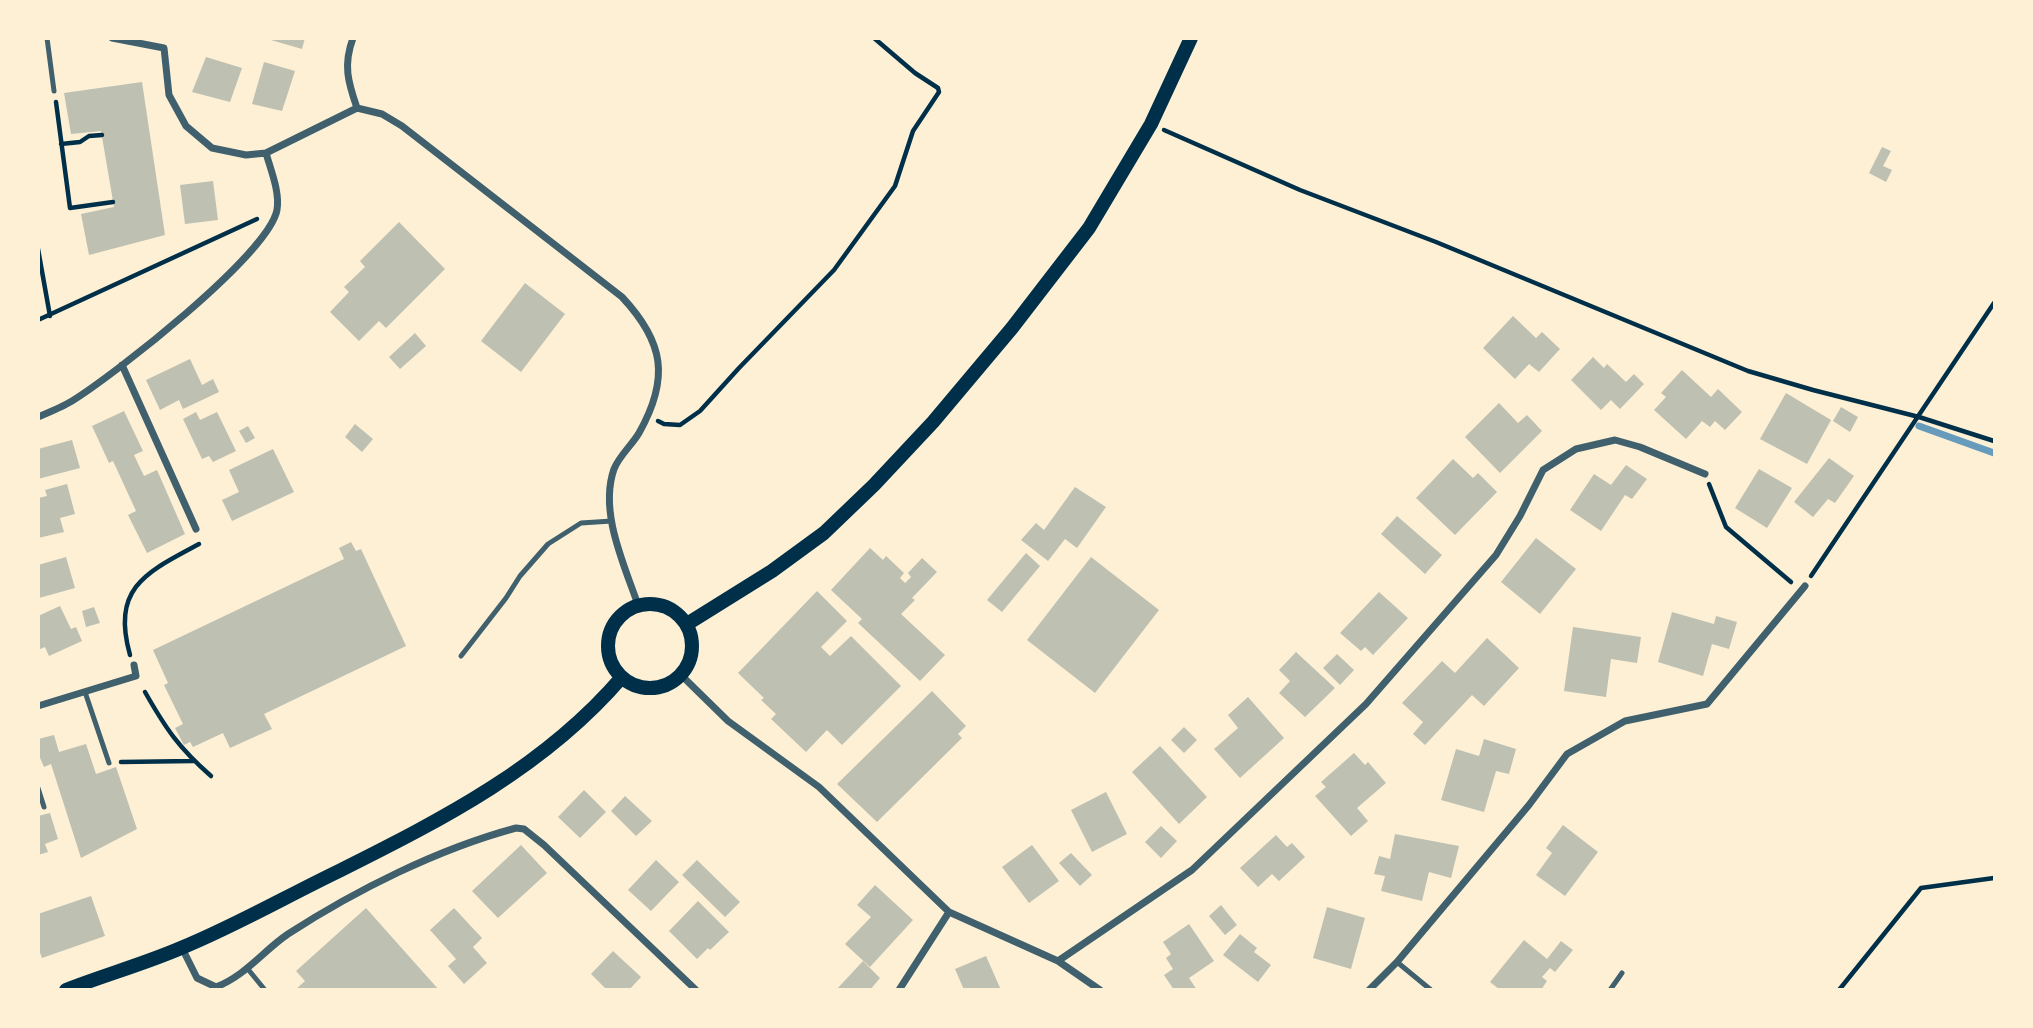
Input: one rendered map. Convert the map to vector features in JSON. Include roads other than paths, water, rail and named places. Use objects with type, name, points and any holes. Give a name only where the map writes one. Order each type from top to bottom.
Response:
[{"type":"main road","points":[[687,624],[772,572],[824,533],[874,485],[924,431],[1012,328],[1089,228],[1151,124],[1191,38]]},
{"type":"main road","points":[[660,604],[671,608],[687,624],[692,637],[692,651],[681,675],[671,683],[648,688],[636,685],[622,677],[610,658],[610,632],[626,611],[638,605],[660,604]]},
{"type":"main road","points":[[66,989],[181,948],[431,825],[487,791],[582,720],[622,677]]},
{"type":"street","points":[[112,38],[164,48]]},
{"type":"street","points":[[168,38],[164,48],[169,95],[186,126],[212,148],[246,155],[266,153],[357,108],[382,114],[402,126],[622,297],[641,317],[660,365],[657,390],[649,414],[614,468],[610,501],[612,521],[638,605]]},
{"type":"street","points":[[353,38],[346,55],[348,83],[357,108]]},
{"type":"street","points":[[38,417],[72,401],[122,365],[155,340],[239,265],[270,227],[277,210],[275,183],[266,153]]},
{"type":"street","points":[[122,365],[196,529]]},
{"type":"street","points":[[1058,961],[1192,870],[1366,704],[1496,555],[1520,516],[1543,470],[1576,449],[1615,440],[1640,447],[1705,474]]},
{"type":"street","points":[[1369,989],[1396,962],[1529,804],[1567,754],[1625,721],[1707,704],[1803,588]]},
{"type":"street","points":[[38,706],[136,676],[134,665]]},
{"type":"street","points":[[681,675],[728,721],[819,787],[949,912],[1058,961],[1100,989]]},
{"type":"street","points":[[181,948],[197,978],[216,986],[234,980],[287,935],[373,885],[420,863],[516,828],[524,830],[544,845],[695,989]]},
{"type":"street","points":[[899,989],[949,912]]},
{"type":"lane","points":[[47,38],[54,91]]},
{"type":"lane","points":[[461,656],[520,576],[548,544],[581,523],[612,521]]},
{"type":"lane","points":[[85,692],[108,763]]},
{"type":"lane","points":[[38,788],[44,807]]},
{"type":"lane","points":[[1396,962],[1431,989]]},
{"type":"lane","points":[[247,968],[265,989]]},
{"type":"lane","points":[[1610,989],[1622,973]]},
{"type":"waterway","points":[[1919,426],[1994,453]]}]
